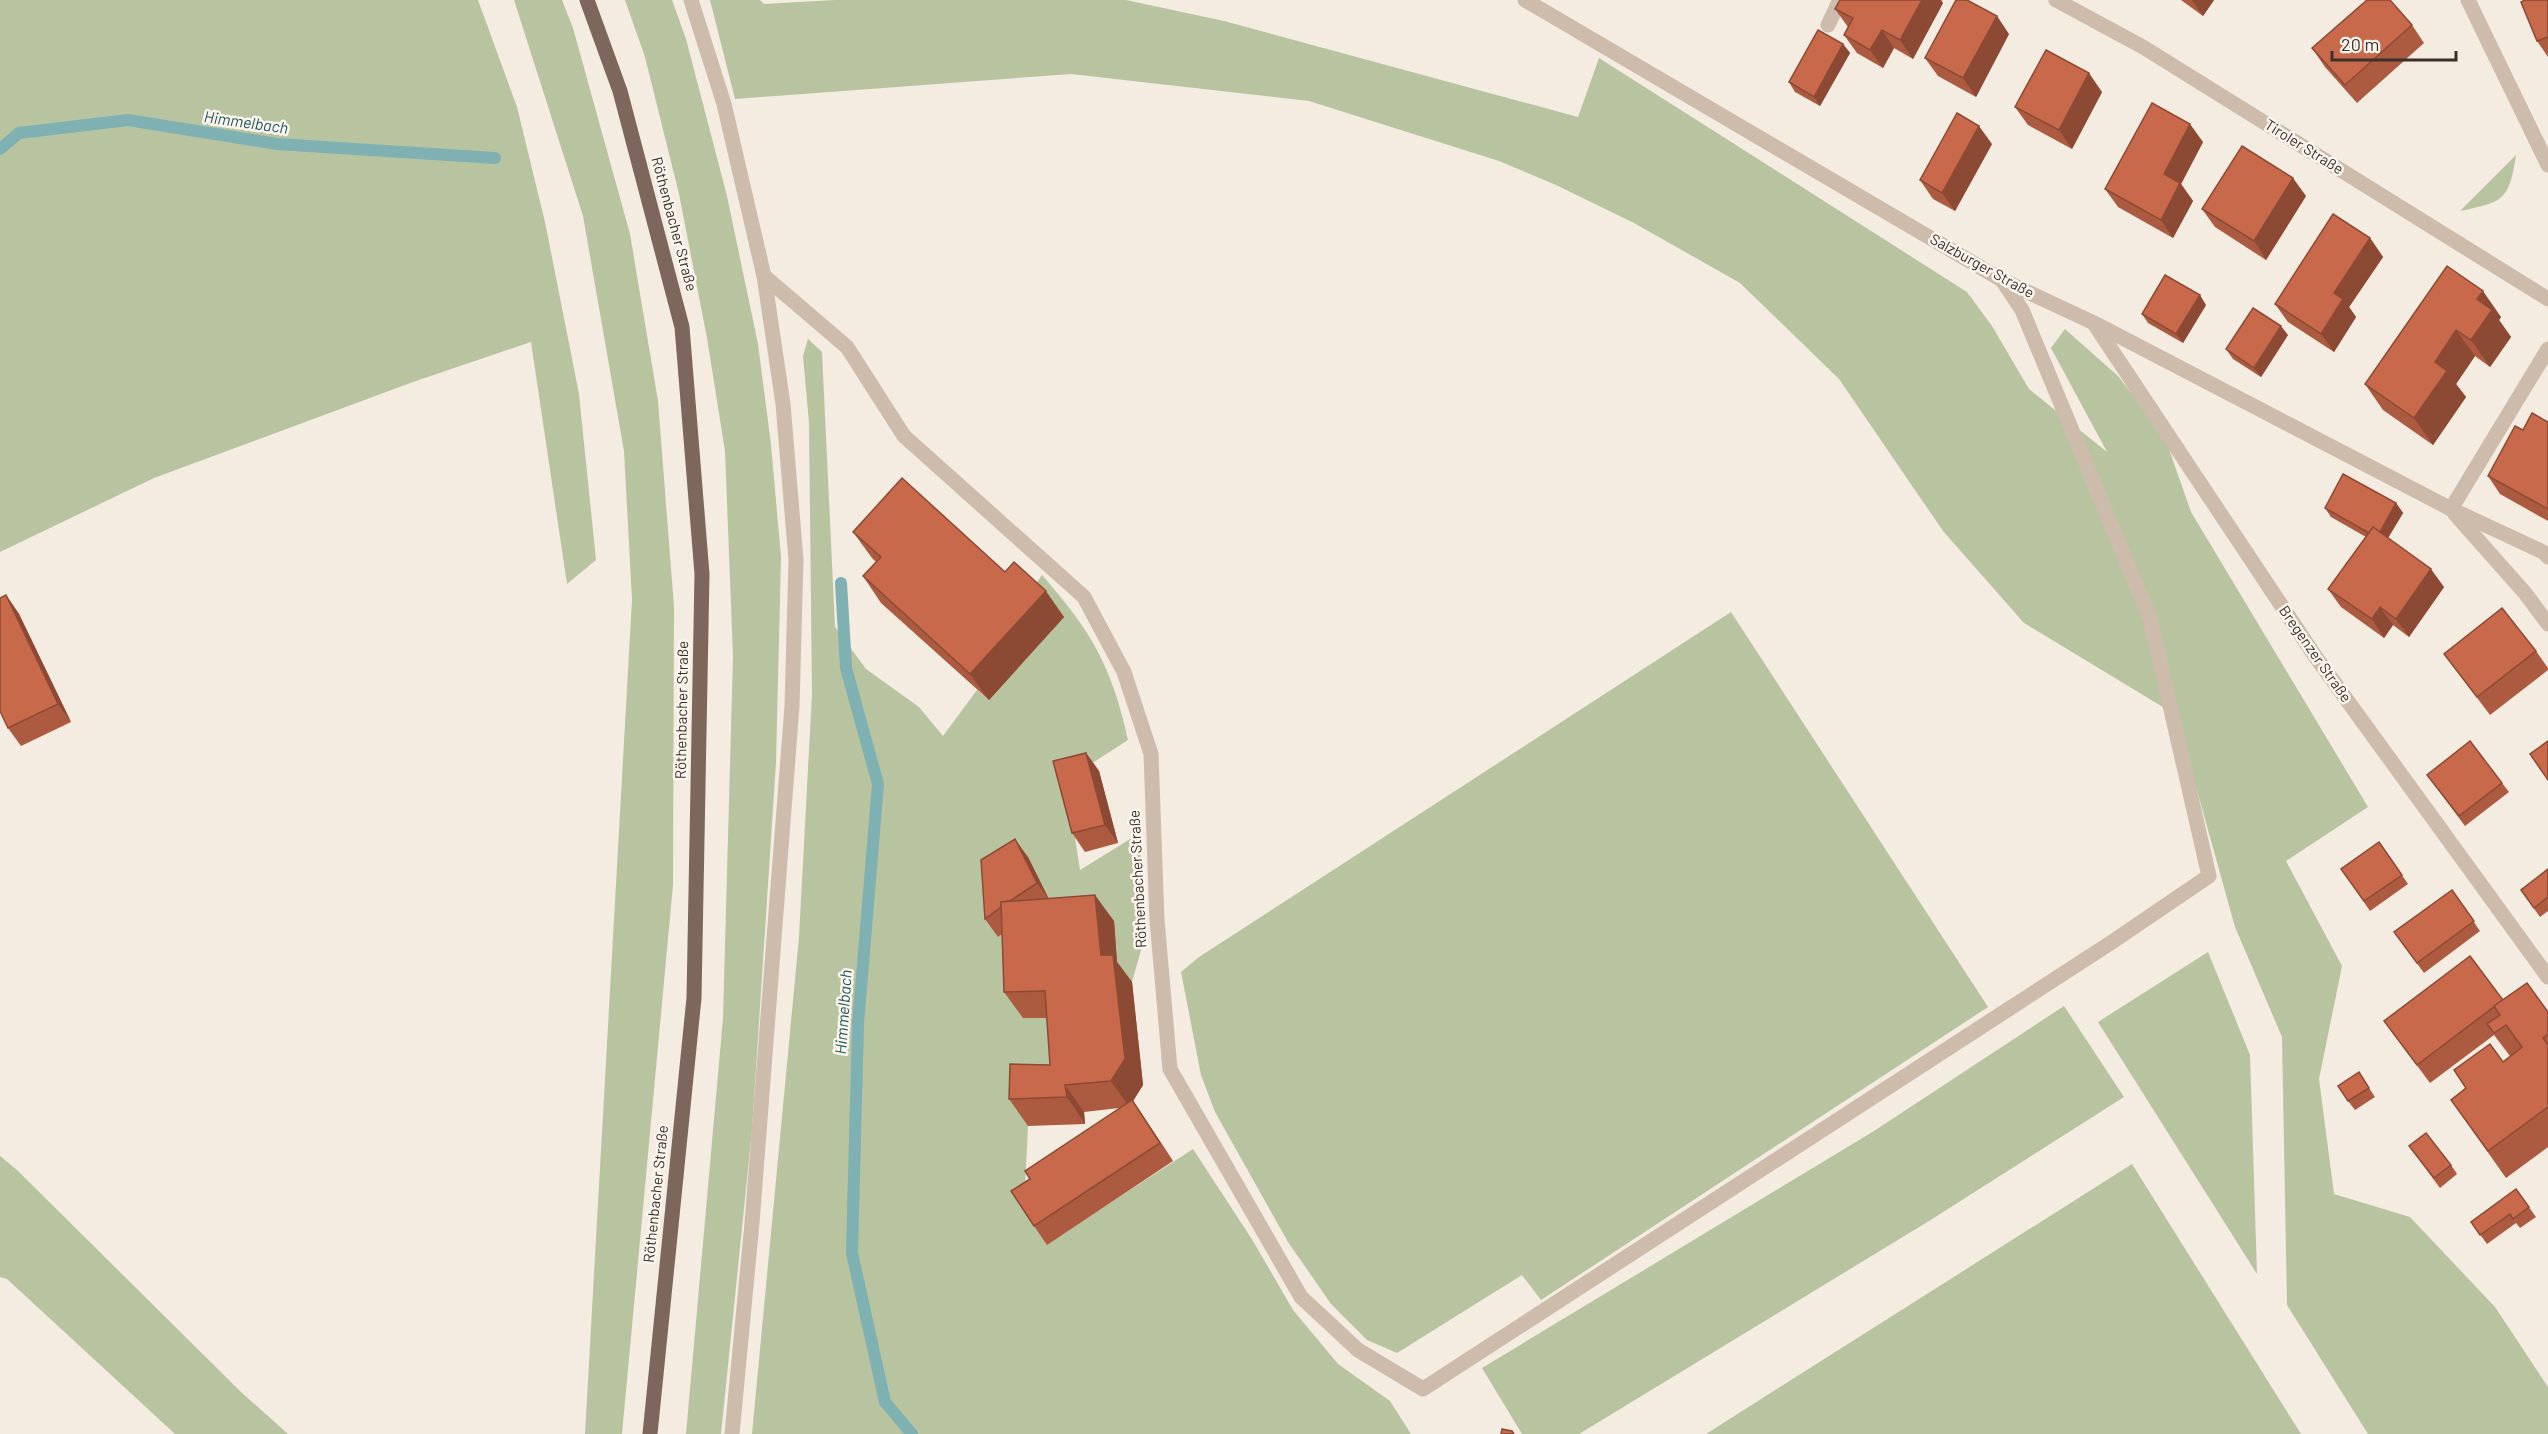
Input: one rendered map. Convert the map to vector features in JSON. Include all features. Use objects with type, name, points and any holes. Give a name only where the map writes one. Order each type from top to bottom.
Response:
[{"type":"main road","name":"Röthenbacher Straße","points":[[587,0],[620,91],[682,327],[702,574],[694,998],[650,1434]]},
{"type":"street","points":[[691,0],[724,104],[764,276],[783,404],[796,560],[792,706],[753,1211],[732,1434]]},
{"type":"street","name":"Salzburger Straße","points":[[1525,0],[2002,280],[2094,323],[2451,509],[2543,552],[2548,557]]},
{"type":"street","points":[[1828,25],[1840,0]]},
{"type":"street","name":"Tiroler Straße","points":[[2056,0],[2144,47],[2548,300]]},
{"type":"street","points":[[2468,0],[2548,165]]},
{"type":"street","name":"Röthenbacher Straße","points":[[764,276],[847,347],[904,436],[1084,597],[1124,672],[1150,754],[1157,920],[1170,1069],[1301,1297],[1358,1350],[1423,1389],[2103,948],[2209,876],[2150,618],[2022,310],[2002,280]]},
{"type":"street","name":"Bregenzer Straße","points":[[2094,323],[2315,656],[2548,977]]},
{"type":"street","points":[[2451,509],[2548,349]]},
{"type":"street","name":"Salzburger Straße","points":[[2451,509],[2525,593],[2548,624]]},
{"type":"green space","points":[[0,0],[478,0],[517,107],[545,222],[579,394],[596,560],[567,584],[531,342],[413,382],[154,478],[0,552]]},
{"type":"green space","points":[[514,0],[562,0],[573,28],[630,234],[658,401],[674,607],[673,885],[622,1434],[585,1434],[632,600],[624,451],[583,216]]},
{"type":"green space","points":[[625,0],[672,0],[686,39],[727,196],[758,344],[771,445],[781,557],[776,762],[752,1130],[721,1434],[686,1434],[723,1018],[733,656],[725,451],[707,338],[679,194],[645,57]]},
{"type":"green space","points":[[710,0],[760,0],[764,4],[835,0],[1126,0],[1224,21],[1578,117],[1599,58],[1967,292],[1992,326],[2029,389],[2107,452],[2051,348],[2065,329],[2118,376],[2164,435],[2191,512],[2368,807],[2286,861],[2342,966],[2319,1079],[2334,1194],[2410,1217],[2495,1307],[2548,1387],[2548,1434],[2368,1434],[2287,1305],[2282,1037],[2235,927],[2176,715],[2024,623],[1943,531],[1839,379],[1740,283],[1634,223],[1556,185],[1499,161],[1309,101],[1071,74],[735,99]]},
{"type":"green space","points":[[2516,155],[2507,190],[2502,196],[2486,205],[2460,211]]},
{"type":"green space","points":[[808,339],[822,352],[835,627],[866,669],[919,707],[943,736],[977,690],[989,700],[1033,588],[1042,575],[1087,632],[1107,670],[1122,714],[1128,740],[1066,780],[1080,870],[1140,833],[1143,943],[1132,982],[1119,982],[1082,1097],[1028,1126],[1024,1210],[1047,1244],[1193,1149],[1253,1241],[1293,1310],[1338,1364],[1390,1401],[1411,1434],[752,1434],[799,937],[812,694],[809,423],[803,356]]},
{"type":"green space","points":[[1731,612],[1988,1007],[1541,1300],[1522,1275],[1397,1353],[1367,1340],[1331,1304],[1288,1242],[1215,1112],[1201,1075],[1181,972],[1199,957]]},
{"type":"green space","points":[[2208,952],[2250,1055],[2257,1274],[2098,1022]]},
{"type":"green space","points":[[2064,1006],[2124,1097],[1929,1221],[1579,1434],[1522,1434],[1482,1368],[1874,1131]]},
{"type":"green space","points":[[0,1156],[17,1170],[241,1392],[288,1434],[175,1434],[7,1279],[0,1277]]},
{"type":"green space","points":[[2132,1164],[2301,1434],[1706,1434]]},
{"type":"building","points":[[1840,0],[1922,0],[1900,40],[1882,30],[1870,50],[1844,35],[1853,18],[1835,9]]},
{"type":"building","points":[[1956,0],[1967,0],[1997,16],[1963,78],[1925,58]]},
{"type":"building","points":[[2367,0],[2390,0],[2412,25],[2345,85],[2312,48]]},
{"type":"building","points":[[2548,0],[2548,37],[2537,41],[2521,2]]},
{"type":"building","points":[[1818,30],[1843,44],[1814,97],[1789,82]]},
{"type":"building","points":[[2046,50],[2089,73],[2059,130],[2015,107]]},
{"type":"building","points":[[2152,103],[2190,124],[2164,174],[2180,183],[2161,220],[2105,189]]},
{"type":"building","points":[[1957,113],[1979,126],[1942,193],[1920,180]]},
{"type":"building","points":[[2242,146],[2293,178],[2254,241],[2202,209]]},
{"type":"building","points":[[2333,214],[2370,238],[2334,293],[2343,299],[2321,334],[2275,304]]},
{"type":"building","points":[[2447,266],[2483,291],[2477,299],[2492,310],[2471,340],[2456,330],[2435,362],[2447,371],[2414,418],[2365,384]]},
{"type":"building","points":[[2165,275],[2200,295],[2176,334],[2142,314]]},
{"type":"building","points":[[2253,308],[2281,326],[2254,368],[2226,349]]},
{"type":"building","points":[[2532,413],[2548,422],[2548,509],[2488,476],[2515,426],[2523,430]]},
{"type":"building","points":[[2343,474],[2396,503],[2380,532],[2373,527],[2369,533],[2325,508]]},
{"type":"building","points":[[902,478],[1005,572],[1014,562],[1046,591],[970,674],[863,576],[881,557],[853,532]]},
{"type":"building","points":[[2373,527],[2431,569],[2396,619],[2380,607],[2372,619],[2328,589]]},
{"type":"building","points":[[6,595],[58,704],[8,728],[0,711],[0,598]]},
{"type":"building","points":[[2502,608],[2536,651],[2477,697],[2444,654]]},
{"type":"building","points":[[2470,741],[2502,783],[2459,816],[2427,775]]},
{"type":"building","points":[[2548,741],[2548,780],[2530,754]]},
{"type":"building","points":[[1086,753],[1105,825],[1072,833],[1053,761]]},
{"type":"building","points":[[1015,839],[1037,883],[1010,901],[1001,902],[1001,907],[985,919],[981,860]]},
{"type":"building","points":[[2379,842],[2402,875],[2364,901],[2341,869]]},
{"type":"building","points":[[2548,869],[2548,897],[2534,908],[2521,890]]},
{"type":"building","points":[[2452,890],[2474,921],[2417,963],[2394,932]]},
{"type":"building","points":[[1095,895],[1101,955],[1113,955],[1125,1059],[1111,1081],[1065,1085],[1067,1097],[1009,1099],[1010,1064],[1050,1065],[1045,991],[1004,992],[1001,902]]},
{"type":"building","points":[[2470,956],[2503,1000],[2417,1065],[2384,1021]]},
{"type":"building","points":[[2527,983],[2548,1012],[2548,1034],[2543,1038],[2548,1045],[2548,1107],[2488,1151],[2451,1100],[2466,1088],[2454,1070],[2490,1044],[2503,1062],[2522,1047],[2506,1025],[2494,1033],[2487,1024],[2500,1015],[2494,1006]]},
{"type":"building","points":[[2359,1072],[2369,1088],[2348,1101],[2338,1086]]},
{"type":"building","points":[[1132,1100],[1160,1143],[1034,1226],[1011,1191],[1030,1179],[1025,1171]]},
{"type":"building","points":[[2426,1133],[2451,1165],[2434,1178],[2409,1146]]},
{"type":"building","points":[[2516,1189],[2529,1207],[2513,1219],[2510,1214],[2480,1235],[2471,1222]]},
{"type":"building","points":[[1502,1429],[1512,1431],[1514,1434],[1501,1434]]},
{"type":"waterway","name":"Himmelbach","points":[[0,149],[19,133],[128,120],[277,144],[495,158]]},
{"type":"waterway","name":"Himmelbach","points":[[841,583],[846,668],[878,784],[858,1024],[852,1253],[885,1402],[912,1434]]}]
